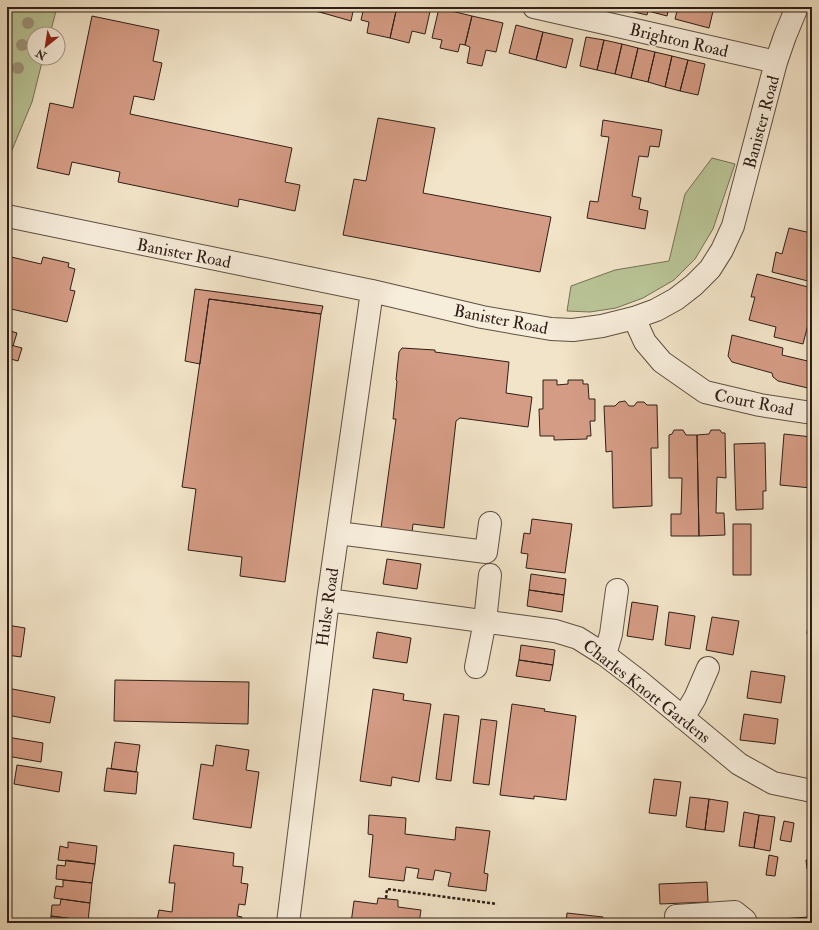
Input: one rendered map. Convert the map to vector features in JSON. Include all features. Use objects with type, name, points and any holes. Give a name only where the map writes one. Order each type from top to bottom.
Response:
[{"type":"street","name":"Brighton Road","points":[[534,7],[776,62]]},
{"type":"street","name":"Banister Road","points":[[7,216],[372,291],[482,317],[551,329],[573,330],[602,326],[634,318],[656,310],[676,300],[710,269],[722,250],[733,226],[776,62],[797,7]]},
{"type":"street","name":"Hulse Road","points":[[288,923],[328,600],[372,291]]},
{"type":"street","name":"Court Road","points":[[634,318],[645,342],[662,362],[705,392],[760,405],[812,413]]},
{"type":"street","points":[[338,533],[486,552],[490,523]]},
{"type":"street","points":[[476,668],[485,621],[490,574]]},
{"type":"street","points":[[605,656],[611,634],[617,590]]},
{"type":"street","name":"Charles Knott Gardens","points":[[328,600],[555,631],[578,638],[640,681],[739,764],[773,783],[812,791]]},
{"type":"street","points":[[683,718],[695,698],[708,668]]},
{"type":"street","points":[[676,916],[735,912],[745,920],[746,923]]},
{"type":"path","points":[[386,898],[387,889],[497,904]]},
{"type":"green space","points":[[7,7],[57,7],[52,26],[26,26],[26,66],[41,66],[32,102],[7,162]]},
{"type":"green space","points":[[712,158],[735,164],[713,229],[695,259],[674,280],[643,298],[616,308],[590,312],[567,311],[571,286],[615,270],[669,261],[685,194]]},
{"type":"building","points":[[297,7],[324,7],[323,13]]},
{"type":"building","points":[[324,7],[354,7],[351,21],[323,13]]},
{"type":"building","points":[[364,7],[397,7],[390,38],[367,33],[369,22],[361,20]]},
{"type":"building","points":[[397,7],[431,7],[425,34],[412,31],[409,43],[390,38]]},
{"type":"building","points":[[622,7],[669,7],[667,16],[648,11],[647,15],[621,9]]},
{"type":"building","points":[[678,7],[714,7],[709,28],[675,19]]},
{"type":"building","points":[[439,8],[472,16],[465,45],[460,44],[458,52],[440,48],[442,40],[432,38]]},
{"type":"building","points":[[92,16],[159,30],[153,61],[162,63],[154,100],[134,96],[130,114],[292,148],[285,182],[300,185],[295,211],[239,199],[238,207],[118,182],[120,172],[72,162],[69,175],[37,168],[50,103],[73,108]]},
{"type":"building","points":[[472,16],[503,23],[496,52],[486,50],[482,66],[467,63],[470,47],[465,45]]},
{"type":"building","points":[[516,25],[543,32],[536,60],[509,53]]},
{"type":"building","points":[[543,32],[573,39],[566,68],[536,60]]},
{"type":"building","points":[[586,37],[604,40],[597,70],[580,66]]},
{"type":"building","points":[[604,40],[622,44],[615,74],[597,70]]},
{"type":"building","points":[[622,44],[638,48],[631,78],[615,74]]},
{"type":"building","points":[[638,48],[655,52],[648,82],[631,78]]},
{"type":"building","points":[[655,52],[672,56],[665,87],[648,82]]},
{"type":"building","points":[[672,56],[688,60],[680,91],[665,87]]},
{"type":"building","points":[[688,60],[705,64],[698,95],[680,91]]},
{"type":"building","points":[[378,118],[435,128],[423,193],[551,217],[540,272],[343,235],[354,179],[366,181]]},
{"type":"building","points":[[603,120],[662,130],[659,147],[650,146],[648,157],[639,156],[632,196],[641,198],[639,209],[648,211],[645,229],[587,218],[590,201],[598,202],[609,137],[601,136]]},
{"type":"building","points":[[789,228],[811,233],[812,282],[772,272],[776,252],[782,254]]},
{"type":"building","points":[[7,256],[41,264],[43,257],[69,263],[68,267],[75,269],[70,290],[75,291],[67,322],[7,308]]},
{"type":"building","points":[[757,274],[812,288],[812,309],[803,344],[774,337],[776,327],[749,320],[755,297],[751,297]]},
{"type":"building","points":[[195,289],[323,306],[321,314],[209,299],[200,364],[185,361]]},
{"type":"building","points":[[209,299],[321,314],[285,582],[240,576],[242,557],[188,550],[196,489],[182,487]]},
{"type":"building","points":[[7,330],[17,333],[13,346],[7,344]]},
{"type":"building","points":[[732,335],[783,348],[782,355],[812,362],[812,389],[778,381],[773,377],[772,373],[732,362],[728,356]]},
{"type":"building","points":[[7,344],[22,348],[18,361],[7,358]]},
{"type":"building","points":[[402,348],[435,350],[435,352],[509,362],[506,393],[532,397],[528,427],[460,418],[456,421],[444,528],[413,524],[412,533],[381,528],[396,419],[393,419],[399,352]]},
{"type":"building","points":[[543,380],[557,380],[557,385],[568,384],[568,380],[583,380],[583,384],[588,384],[589,399],[595,399],[595,421],[590,421],[591,436],[587,436],[587,439],[554,440],[554,436],[540,436],[539,409],[543,409]]},
{"type":"building","points":[[625,401],[629,406],[634,406],[637,402],[644,402],[647,405],[657,405],[658,448],[651,448],[652,506],[613,508],[612,451],[606,452],[604,406],[615,406],[619,402]]},
{"type":"building","points":[[674,430],[683,430],[686,435],[697,435],[699,536],[671,536],[671,514],[681,514],[682,478],[669,478],[669,435],[672,434]]},
{"type":"building","points":[[711,430],[720,430],[722,433],[725,433],[726,478],[717,477],[716,513],[724,513],[725,535],[699,536],[697,435],[709,434]]},
{"type":"building","points":[[784,434],[812,437],[812,491],[811,488],[780,485]]},
{"type":"building","points":[[765,443],[766,491],[763,491],[763,509],[736,510],[734,444]]},
{"type":"building","points":[[532,519],[572,524],[565,573],[526,568],[528,554],[521,553],[524,533],[530,534]]},
{"type":"building","points":[[733,524],[751,524],[751,575],[733,575]]},
{"type":"building","points":[[387,559],[421,564],[417,589],[383,584]]},
{"type":"building","points":[[531,574],[566,579],[564,595],[529,590]]},
{"type":"building","points":[[811,588],[812,612],[809,612]]},
{"type":"building","points":[[529,590],[564,595],[562,612],[527,606]]},
{"type":"building","points":[[632,602],[658,606],[653,640],[627,636]]},
{"type":"building","points":[[669,612],[695,616],[690,649],[665,645]]},
{"type":"building","points":[[809,612],[812,612],[812,635],[807,634]]},
{"type":"building","points":[[712,617],[739,621],[733,655],[706,650]]},
{"type":"building","points":[[7,625],[25,628],[21,657],[7,655]]},
{"type":"building","points":[[377,632],[411,638],[407,663],[373,658]]},
{"type":"building","points":[[521,645],[555,650],[553,665],[519,660]]},
{"type":"building","points":[[519,660],[553,665],[550,681],[516,676]]},
{"type":"building","points":[[751,671],[785,676],[781,703],[747,698]]},
{"type":"building","points":[[115,680],[249,682],[248,724],[114,721]]},
{"type":"building","points":[[7,688],[55,697],[50,723],[7,715]]},
{"type":"building","points":[[373,689],[404,694],[403,700],[431,704],[419,782],[392,777],[391,786],[360,781]]},
{"type":"building","points":[[512,704],[576,716],[566,800],[534,796],[534,799],[500,795]]},
{"type":"building","points":[[444,714],[459,716],[451,781],[436,779]]},
{"type":"building","points":[[744,714],[778,719],[775,744],[740,740]]},
{"type":"building","points":[[481,719],[497,721],[489,785],[473,783]]},
{"type":"building","points":[[7,737],[43,743],[41,762],[7,756]]},
{"type":"building","points":[[115,742],[140,745],[136,772],[111,769]]},
{"type":"building","points":[[216,745],[249,750],[246,770],[259,772],[251,828],[193,819],[201,764],[213,766]]},
{"type":"building","points":[[17,765],[62,772],[59,792],[14,784]]},
{"type":"building","points":[[107,768],[138,772],[136,794],[104,791]]},
{"type":"building","points":[[654,779],[681,782],[676,816],[649,813]]},
{"type":"building","points":[[690,797],[709,799],[705,830],[686,827]]},
{"type":"building","points":[[709,799],[728,802],[724,832],[705,830]]},
{"type":"building","points":[[744,812],[759,815],[754,848],[739,846]]},
{"type":"building","points":[[369,815],[406,818],[405,834],[455,840],[456,827],[490,831],[484,873],[488,874],[486,891],[448,886],[451,873],[435,870],[433,880],[417,878],[419,869],[406,867],[404,881],[369,877],[373,835],[368,834]]},
{"type":"building","points":[[759,815],[775,817],[770,851],[754,848]]},
{"type":"building","points":[[784,821],[794,823],[791,842],[780,840]]},
{"type":"building","points":[[68,842],[97,846],[95,864],[58,860],[60,846],[68,848]]},
{"type":"building","points":[[174,845],[234,853],[233,866],[243,867],[241,883],[248,884],[245,905],[239,904],[237,916],[242,917],[241,923],[165,923],[165,921],[157,920],[159,910],[172,912],[175,883],[169,883]]},
{"type":"building","points":[[769,855],[778,857],[775,876],[766,875]]},
{"type":"building","points":[[812,859],[812,868],[807,869],[806,860]]},
{"type":"building","points":[[66,860],[95,864],[92,883],[56,879],[57,865],[65,866]]},
{"type":"building","points":[[63,880],[92,883],[90,903],[54,898],[56,886],[63,887]]},
{"type":"building","points":[[707,882],[708,902],[660,904],[659,884]]},
{"type":"building","points":[[378,898],[398,900],[398,907],[421,910],[419,923],[351,923],[354,901],[377,904]]},
{"type":"building","points":[[61,899],[90,903],[88,921],[51,916],[52,905],[60,905]]},
{"type":"building","points":[[808,910],[812,910],[812,923],[809,923]]},
{"type":"building","points":[[567,913],[603,917],[602,923],[566,923]]},
{"type":"building","points":[[51,916],[88,921],[88,923],[50,923]]},
{"type":"building","points":[[809,917],[809,923],[794,923],[794,918]]},
{"type":"building","points":[[794,918],[794,923],[780,923],[780,919]]}]
